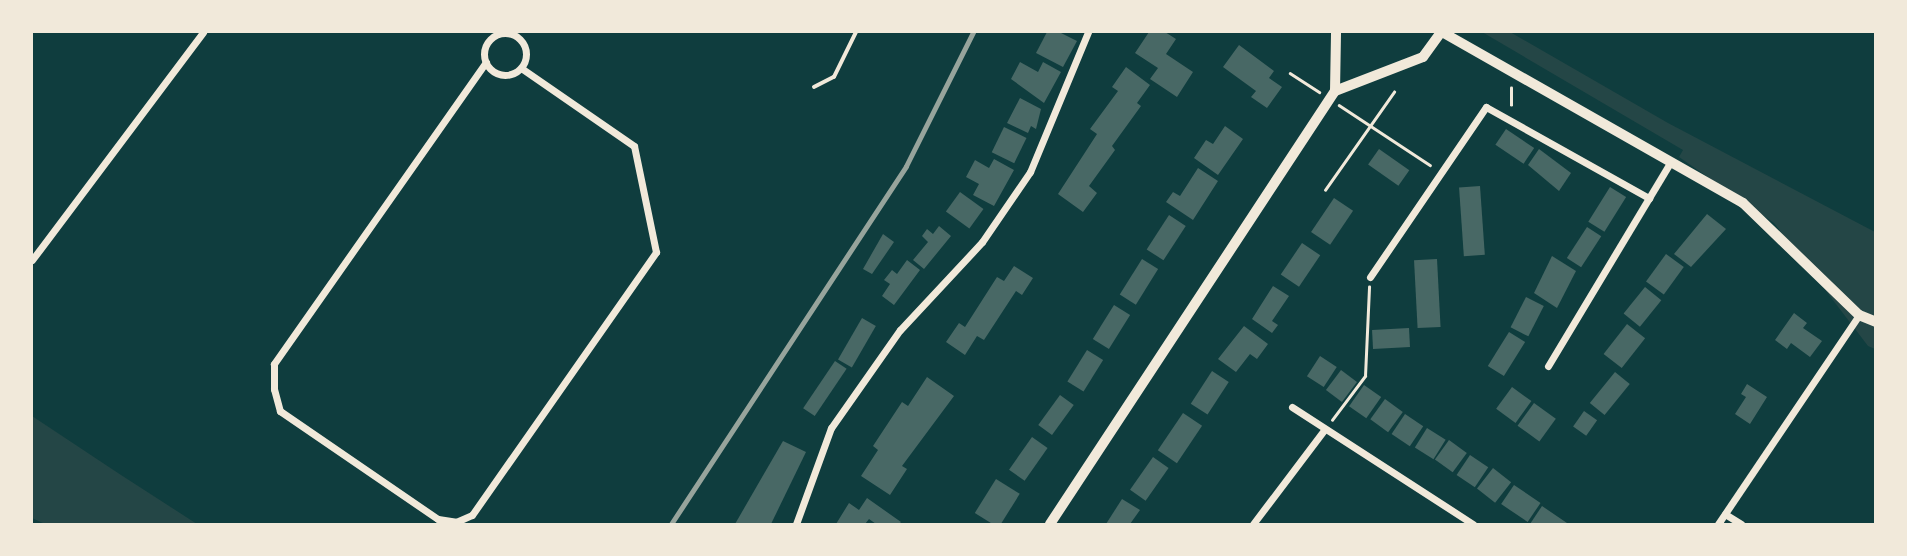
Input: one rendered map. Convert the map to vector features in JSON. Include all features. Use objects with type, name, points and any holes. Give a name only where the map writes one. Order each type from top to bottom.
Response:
[{"type":"main road","points":[[1442,32],[1743,203],[1858,315],[1875,323]]},
{"type":"street","points":[[32,260],[203,32]]},
{"type":"street","points":[[796,524],[831,428],[900,330],[982,242],[1030,172],[1088,32]]},
{"type":"street","points":[[1050,524],[1332,95],[1336,32]]},
{"type":"street","points":[[1332,95],[1423,57],[1442,32]]},
{"type":"street","points":[[486,62],[502,75],[521,68],[526,55],[519,34],[505,33],[492,38],[485,49],[486,62],[274,364],[280,411],[438,519],[456,522],[472,515],[656,252],[634,146],[521,68]]},
{"type":"street","points":[[1370,277],[1486,107],[1649,198]]},
{"type":"street","points":[[1548,366],[1671,161]]},
{"type":"street","points":[[1717,524],[1858,315]]},
{"type":"street","points":[[1292,407],[1472,524]]},
{"type":"street","points":[[1253,524],[1324,430]]},
{"type":"street","points":[[1725,514],[1741,524]]},
{"type":"lane","points":[[814,87],[834,77],[856,32]]},
{"type":"path","points":[[1511,70],[1511,121]]},
{"type":"path","points":[[1290,73],[1332,95],[1370,126],[1441,172]]},
{"type":"path","points":[[1325,190],[1394,92]]},
{"type":"path","points":[[1324,430],[1365,376],[1370,277]]},
{"type":"shaded area","points":[[1482,32],[1510,32],[1668,123],[1875,232],[1875,349],[1868,346],[1774,223],[1679,157],[1683,150]]},
{"type":"shaded area","points":[[32,416],[197,524],[45,524],[32,518]]},
{"type":"building","points":[[1047,32],[1059,32],[1077,41],[1063,67],[1036,53]]},
{"type":"building","points":[[1149,32],[1165,32],[1176,39],[1166,54],[1193,72],[1177,97],[1150,79],[1158,68],[1135,53]]},
{"type":"building","points":[[1239,45],[1274,71],[1269,78],[1282,87],[1267,108],[1251,97],[1256,91],[1223,67]]},
{"type":"building","points":[[1020,62],[1038,72],[1043,62],[1061,72],[1044,103],[1011,79]]},
{"type":"building","points":[[1126,67],[1150,85],[1137,103],[1141,106],[1112,146],[1115,150],[1089,186],[1097,193],[1083,212],[1058,194],[1097,134],[1090,129],[1118,91],[1112,87]]},
{"type":"building","points":[[1020,98],[1041,109],[1036,129],[1031,126],[1028,133],[1007,123]]},
{"type":"building","points":[[1225,126],[1243,139],[1218,175],[1194,158],[1206,140],[1213,144]]},
{"type":"building","points":[[1004,127],[1026,138],[1014,163],[992,152]]},
{"type":"building","points":[[1506,129],[1534,148],[1524,164],[1495,145]]},
{"type":"building","points":[[1379,149],[1409,170],[1398,186],[1368,165]]},
{"type":"building","points":[[1539,149],[1571,173],[1559,191],[1528,165]]},
{"type":"building","points":[[994,159],[1014,170],[994,206],[973,195],[979,184],[966,177],[975,160],[989,168]]},
{"type":"building","points":[[1198,168],[1218,181],[1193,220],[1166,202],[1173,192],[1180,196]]},
{"type":"building","points":[[1480,186],[1485,255],[1464,256],[1459,187]]},
{"type":"building","points":[[1610,187],[1626,197],[1604,232],[1588,222]]},
{"type":"building","points":[[960,192],[983,209],[969,228],[946,211]]},
{"type":"building","points":[[1334,198],[1353,211],[1330,245],[1311,232]]},
{"type":"building","points":[[1707,214],[1726,229],[1691,267],[1674,254]]},
{"type":"building","points":[[1169,215],[1186,226],[1163,260],[1147,249]]},
{"type":"building","points":[[939,226],[951,236],[924,269],[913,260],[928,242],[922,236],[927,229],[933,234]]},
{"type":"building","points":[[1587,227],[1601,236],[1581,267],[1567,258]]},
{"type":"building","points":[[883,234],[894,242],[872,274],[863,269]]},
{"type":"building","points":[[1302,243],[1320,255],[1299,287],[1281,275]]},
{"type":"building","points":[[1666,254],[1684,267],[1664,294],[1646,282]]},
{"type":"building","points":[[1552,256],[1576,271],[1557,308],[1534,293]]},
{"type":"building","points":[[1142,259],[1158,269],[1136,305],[1120,295]]},
{"type":"building","points":[[1437,259],[1441,327],[1418,328],[1414,260]]},
{"type":"building","points":[[907,260],[920,270],[894,305],[882,296],[890,284],[884,280],[892,270],[897,274]]},
{"type":"building","points":[[1014,266],[1033,278],[1022,295],[1016,291],[984,340],[977,336],[965,355],[946,342],[959,323],[965,327],[997,277],[1004,281]]},
{"type":"building","points":[[1273,286],[1289,296],[1272,321],[1278,325],[1272,333],[1252,319]]},
{"type":"building","points":[[1645,287],[1661,300],[1640,327],[1624,313]]},
{"type":"building","points":[[1526,297],[1544,306],[1528,336],[1511,327]]},
{"type":"building","points":[[1114,305],[1130,315],[1109,349],[1093,339]]},
{"type":"building","points":[[1794,313],[1807,323],[1803,328],[1822,341],[1810,357],[1791,343],[1787,349],[1775,340]]},
{"type":"building","points":[[862,318],[876,326],[852,368],[838,360]]},
{"type":"building","points":[[1627,324],[1645,338],[1622,368],[1604,354]]},
{"type":"building","points":[[1244,326],[1268,344],[1257,359],[1250,354],[1236,372],[1218,359]]},
{"type":"building","points":[[1409,328],[1410,347],[1373,349],[1372,330]]},
{"type":"building","points":[[1509,332],[1525,342],[1504,376],[1488,366]]},
{"type":"building","points":[[1087,350],[1103,360],[1084,391],[1067,381]]},
{"type":"building","points":[[1320,356],[1337,367],[1324,387],[1307,376]]},
{"type":"building","points":[[835,361],[847,369],[815,416],[803,408]]},
{"type":"building","points":[[1341,370],[1357,382],[1342,402],[1326,390]]},
{"type":"building","points":[[1212,371],[1229,382],[1208,415],[1191,404]]},
{"type":"building","points":[[1615,372],[1630,384],[1605,415],[1590,403]]},
{"type":"building","points":[[927,377],[954,396],[902,466],[907,469],[890,495],[861,476],[878,450],[873,446],[902,402],[908,406]]},
{"type":"building","points":[[1747,384],[1767,397],[1750,424],[1735,414],[1746,397],[1741,394]]},
{"type":"building","points":[[1364,385],[1381,397],[1366,418],[1349,406]]},
{"type":"building","points":[[1512,387],[1531,401],[1516,423],[1496,409]]},
{"type":"building","points":[[1060,395],[1074,405],[1052,435],[1038,425]]},
{"type":"building","points":[[1385,399],[1403,412],[1388,432],[1370,419]]},
{"type":"building","points":[[1534,403],[1556,419],[1539,442],[1518,426]]},
{"type":"building","points":[[1584,411],[1597,420],[1586,436],[1573,427]]},
{"type":"building","points":[[1183,413],[1202,426],[1177,463],[1158,450]]},
{"type":"building","points":[[1405,414],[1423,426],[1410,446],[1392,434]]},
{"type":"building","points":[[1427,428],[1446,440],[1433,459],[1415,448]]},
{"type":"building","points":[[1032,437],[1048,448],[1025,481],[1009,470]]},
{"type":"building","points":[[1449,440],[1467,453],[1453,472],[1435,459]]},
{"type":"building","points":[[783,441],[806,452],[771,524],[735,524]]},
{"type":"building","points":[[1470,455],[1488,467],[1475,487],[1457,475]]},
{"type":"building","points":[[1153,457],[1169,468],[1146,501],[1130,490]]},
{"type":"building","points":[[1493,468],[1511,482],[1495,503],[1477,488]]},
{"type":"building","points":[[996,479],[1020,494],[1001,524],[993,524],[975,513]]},
{"type":"building","points":[[1514,485],[1541,503],[1528,522],[1501,504]]},
{"type":"building","points":[[867,498],[901,522],[876,524],[869,519],[865,524],[836,524],[849,503],[859,510]]},
{"type":"building","points":[[1122,499],[1140,510],[1130,524],[1106,524]]},
{"type":"building","points":[[1542,506],[1567,523],[1530,524]]},
{"type":"railway","points":[[671,524],[906,166],[973,32]]}]
